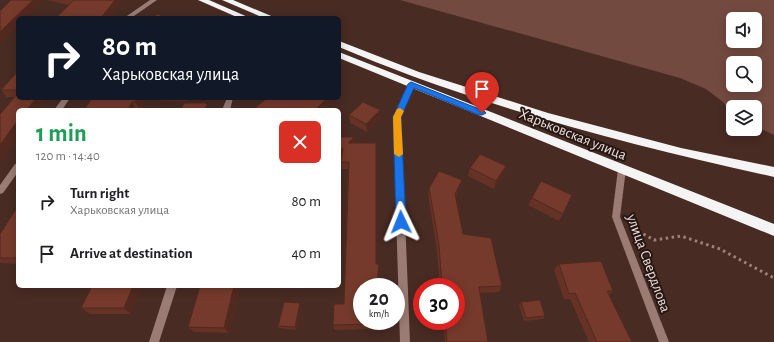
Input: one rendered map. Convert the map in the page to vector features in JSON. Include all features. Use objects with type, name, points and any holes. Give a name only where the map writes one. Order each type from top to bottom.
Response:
[{"type":"highway","points":[[202,0],[241,16]]},
{"type":"highway","points":[[226,0],[267,16]]},
{"type":"highway","name":"Харьковская улица","points":[[341,45],[416,74],[546,116],[681,152],[774,172]]},
{"type":"highway","name":"Харьковская улица","points":[[341,56],[774,230]]},
{"type":"street","points":[[130,16],[154,0]]},
{"type":"street","points":[[405,342],[397,117],[411,84]]},
{"type":"street","points":[[0,191],[16,169]]},
{"type":"street","name":"улица Свердлова","points":[[622,169],[616,217],[664,342]]},
{"type":"street","points":[[154,342],[171,288]]},
{"type":"path","points":[[616,217],[654,240],[681,236],[720,250],[774,278]]},
{"type":"shaded area","points":[[400,0],[774,0],[774,135],[762,129],[762,100],[726,100],[726,106],[706,89],[680,78]]},
{"type":"building","points":[[11,0],[33,0],[0,32],[0,11]]},
{"type":"building","points":[[74,0],[115,0],[103,16],[58,16]]},
{"type":"building","points":[[16,73],[16,90],[1,90]]},
{"type":"building","points":[[16,95],[16,100],[34,100],[28,108],[16,108],[16,123],[0,145],[0,114]]},
{"type":"building","points":[[91,100],[136,100],[135,102],[132,102],[129,108],[85,108]]},
{"type":"building","points":[[265,100],[325,100],[317,108],[256,107]]},
{"type":"building","points":[[363,102],[380,110],[366,124],[349,115]]},
{"type":"building","points":[[184,103],[207,103],[206,108],[182,108]]},
{"type":"building","points":[[341,137],[354,137],[348,143],[376,143],[376,264],[379,264],[377,278],[353,278],[353,324],[333,325],[334,304],[344,304],[349,162],[341,162],[343,148],[341,150]]},
{"type":"building","points":[[480,154],[506,166],[496,181],[470,168]]},
{"type":"building","points":[[439,171],[462,180],[455,194],[463,234],[491,238],[502,286],[479,287],[488,342],[447,342],[446,330],[465,330],[465,278],[441,278],[439,245],[429,188]]},
{"type":"building","points":[[541,181],[572,195],[563,214],[532,198]]},
{"type":"building","points":[[16,209],[16,258],[0,258],[0,234]]},
{"type":"building","points":[[601,261],[613,291],[607,291],[632,342],[597,342],[575,293],[569,294],[559,264]]},
{"type":"building","points":[[91,288],[132,288],[124,308],[81,308]]},
{"type":"building","points":[[199,288],[234,288],[224,328],[188,327]]},
{"type":"building","points":[[540,300],[545,316],[526,318],[521,302]]},
{"type":"building","points":[[284,302],[300,303],[295,327],[278,326]]},
{"type":"slow traffic","points":[[399,154],[397,117],[400,111]]},
{"type":"route","points":[[401,222],[397,117],[411,84],[482,113]]}]
